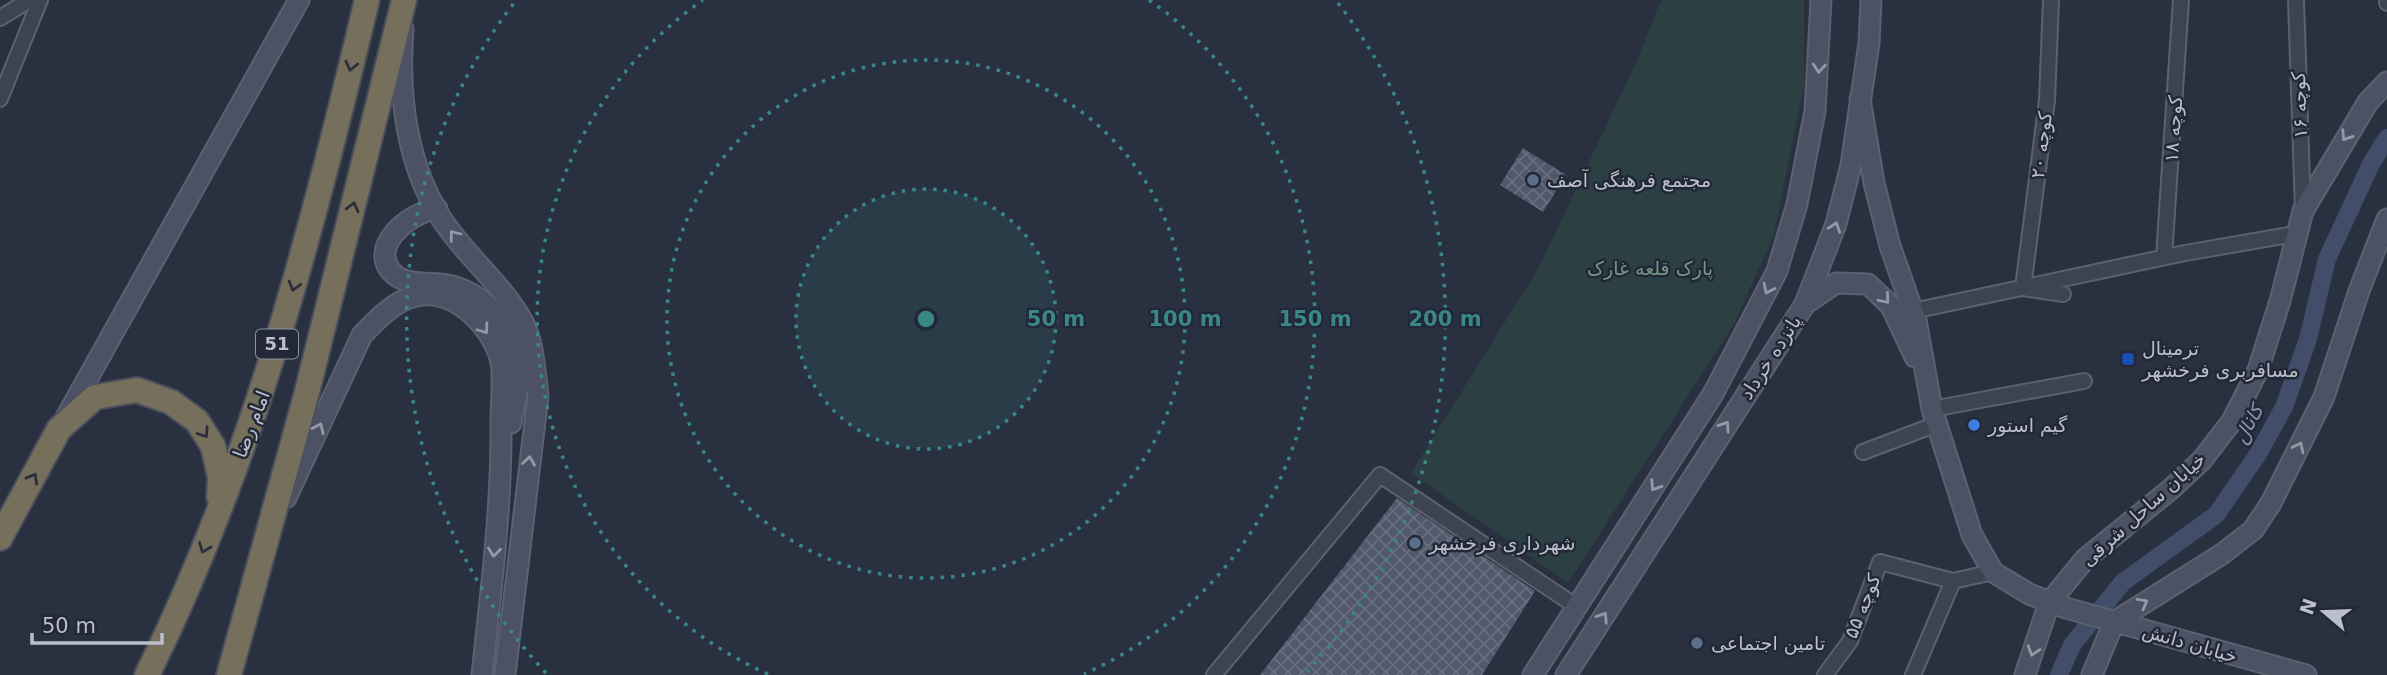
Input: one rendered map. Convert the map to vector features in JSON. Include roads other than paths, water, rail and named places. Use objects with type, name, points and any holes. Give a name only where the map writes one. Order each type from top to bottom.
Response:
[{"type":"highway","name":"امام رضا","points":[[147,675],[183,604],[268,379],[323,183],[367,0]]},
{"type":"highway","name":"51","points":[[229,675],[270,534],[405,0]]},
{"type":"highway","points":[[0,538],[59,429],[95,397],[137,390],[171,402],[197,421],[213,446],[220,477],[217,511]]},
{"type":"main road","points":[[59,429],[299,0]]},
{"type":"main road","points":[[405,0],[402,40],[404,108],[412,152],[437,209],[523,323],[534,364],[538,396],[505,675]]},
{"type":"main road","name":"پانزده خرداد","points":[[1533,675],[1713,394],[1777,271],[1797,204],[1815,111],[1821,0]]},
{"type":"main road","name":"پانزده خرداد","points":[[1566,675],[1805,304],[1836,224],[1851,165],[1869,43],[1871,0]]},
{"type":"main road","name":"خیابان ساحل شرقی","points":[[2025,675],[2057,605],[2085,559],[2171,489],[2202,460],[2232,421],[2258,369],[2280,301],[2303,211],[2368,102],[2387,82]]},
{"type":"main road","points":[[1860,99],[1874,183],[1890,246],[1913,311],[1934,416],[1972,535],[1993,572]]},
{"type":"main road","points":[[437,209],[422,211],[396,228],[388,245],[387,262],[395,275],[409,281],[448,285],[469,293],[502,320],[520,365],[502,480],[482,675]]},
{"type":"main road","points":[[2092,675],[2114,622],[2138,605],[2174,587],[2253,530],[2271,503],[2324,397],[2359,291],[2387,219]]},
{"type":"main road","points":[[1805,304],[1836,283],[1868,284],[1891,306],[1925,377]]},
{"type":"main road","points":[[270,534],[362,335],[383,313],[406,297],[427,294],[445,297],[480,321],[491,337],[501,362],[502,480]]},
{"type":"main road","name":"خیابان دانش","points":[[1993,572],[2057,605],[2306,675]]},
{"type":"street","points":[[0,18],[30,0]]},
{"type":"street","points":[[0,99],[40,0]]},
{"type":"street","name":"کوچه ۲۰","points":[[2023,288],[2047,100],[2051,0]]},
{"type":"street","name":"کوچه ۱۸","points":[[2164,257],[2181,0]]},
{"type":"street","name":"کوچه ۱۶","points":[[2297,0],[2303,211]]},
{"type":"street","points":[[1913,311],[2164,257],[2295,234]]},
{"type":"street","points":[[2023,288],[2063,294]]},
{"type":"street","points":[[1863,452],[1934,416],[2084,382]]},
{"type":"street","points":[[1214,675],[1380,475],[1577,607]]},
{"type":"street","name":"کوچه ۵۵","points":[[1825,675],[1850,641],[1880,562],[1953,581],[1993,572]]},
{"type":"street","points":[[1913,675],[1953,581]]},
{"type":"waterway","name":"کانال","points":[[2059,675],[2072,645],[2123,582],[2216,515],[2258,454],[2284,407],[2308,339],[2327,259],[2372,162],[2387,138]]},
{"type":"place","name":"مجتمع فرهنگی آصف","points":[[1533,180]]},
{"type":"place","name":"ترمینال مسافربری فرخشهر","points":[[2128,359]]},
{"type":"place","name":"گیم استور","points":[[1974,425]]},
{"type":"place","name":"شهرداری فرخشهر","points":[[1415,543]]},
{"type":"place","name":"تامین اجتماعی","points":[[1697,643]]},
{"type":"park label","name":"پارک قلعه غارک","points":[[1650,268]]}]
